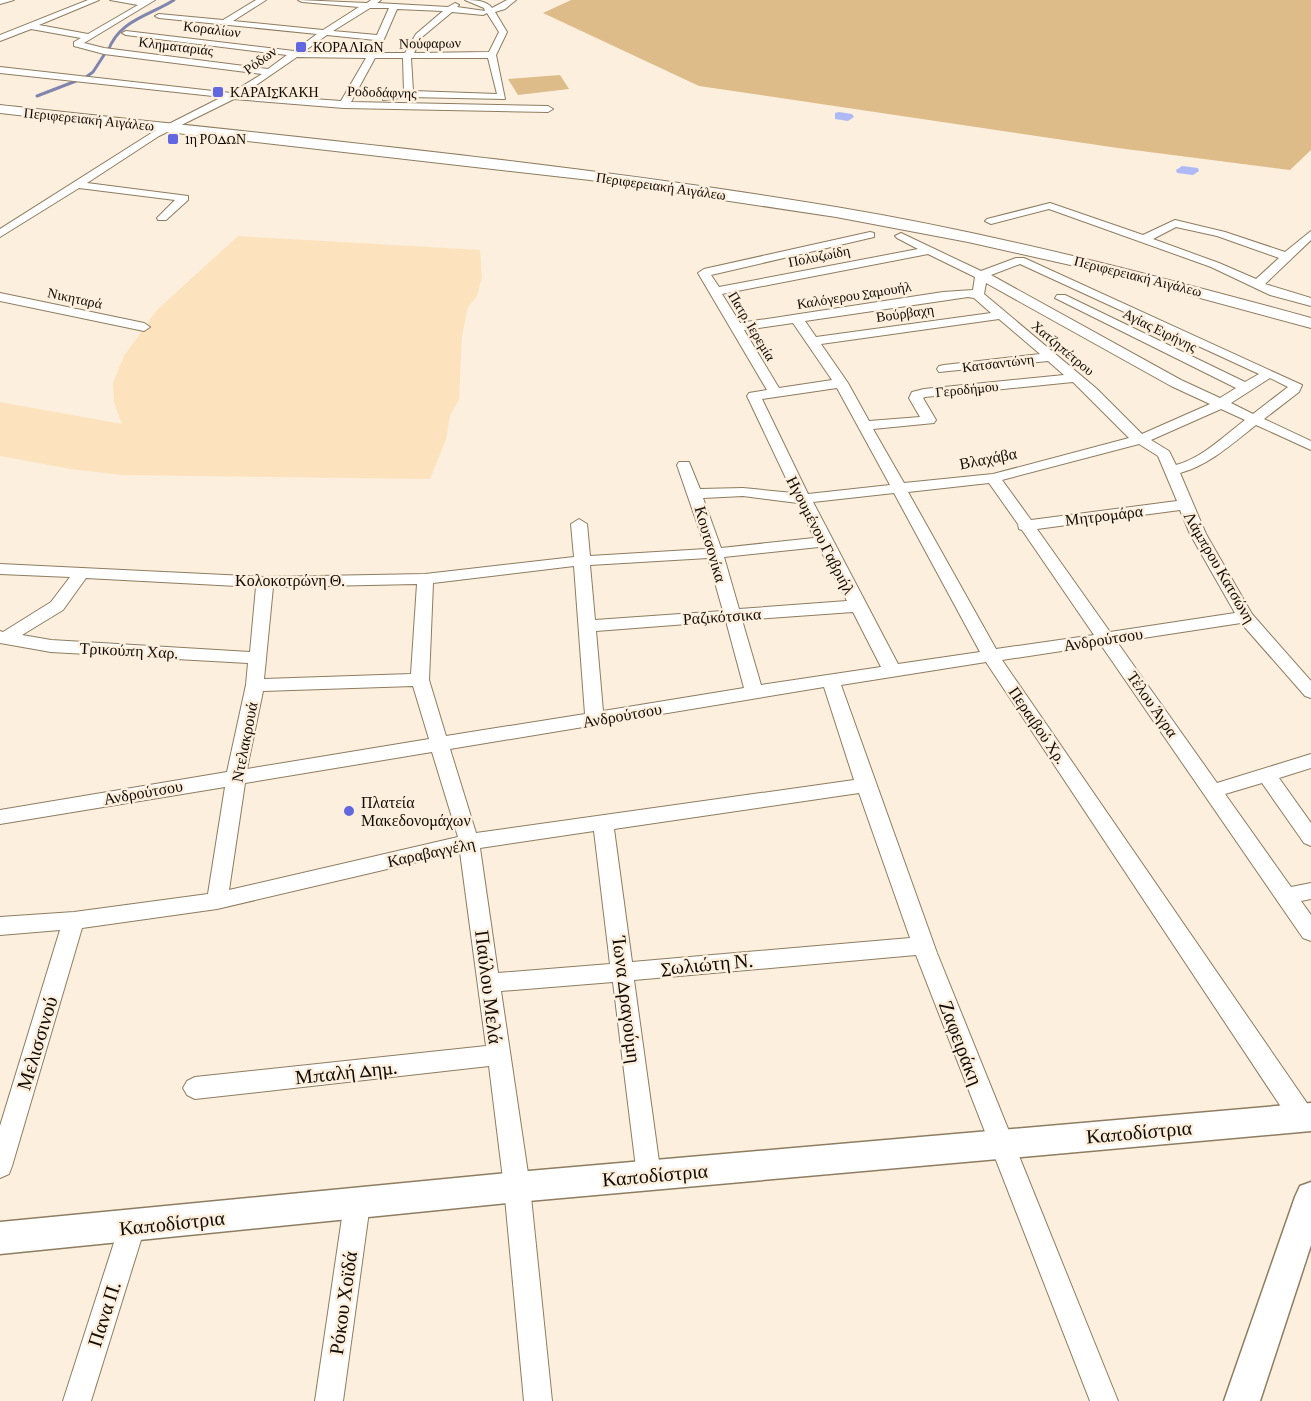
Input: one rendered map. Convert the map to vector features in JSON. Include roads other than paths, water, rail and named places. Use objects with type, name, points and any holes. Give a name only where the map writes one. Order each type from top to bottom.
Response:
[{"type":"main road","name":"Περιφερειακή Αιγάλεω","points":[[0,102],[590,176],[836,212],[968,237],[1107,268],[1311,323]]},
{"type":"main road","name":"Περιφερειακή Αιγάλεω","points":[[0,109],[608,170],[842,204],[1054,246],[1311,311]]},
{"type":"street","points":[[0,2],[10,0]]},
{"type":"street","points":[[1,37],[95,0]]},
{"type":"street","points":[[114,0],[148,2]]},
{"type":"street","points":[[162,57],[262,0]]},
{"type":"street","points":[[302,0],[365,7],[489,10],[502,7],[512,0]]},
{"type":"street","name":"Ρόδων","points":[[130,152],[232,97],[271,72],[323,33],[377,0]]},
{"type":"street","points":[[409,94],[407,57],[419,36],[448,8],[464,0]]},
{"type":"street","points":[[355,105],[409,94],[502,97],[492,56],[502,32],[489,10],[469,0]]},
{"type":"street","points":[[30,26],[91,37],[148,2]]},
{"type":"street","points":[[344,105],[371,57],[394,7]]},
{"type":"street","points":[[159,16],[378,38]]},
{"type":"street","name":"Κοραλίων","points":[[126,33],[296,53]]},
{"type":"street","name":"Κληματαριάς","points":[[91,37],[78,44],[104,51],[271,72]]},
{"type":"street","name":"Νούφαρων","points":[[296,53],[313,56],[371,57],[492,56]]},
{"type":"street","name":"Ροδοδάφνης","points":[[0,70],[232,97],[344,105],[548,109]]},
{"type":"street","name":"Ρόδων","points":[[0,234],[130,152],[181,126],[219,103]]},
{"type":"street","points":[[80,185],[184,198],[162,218]]},
{"type":"street","points":[[991,221],[1050,206],[1215,265],[1257,285],[1311,302]]},
{"type":"street","points":[[1144,239],[1175,223],[1221,234],[1286,256]]},
{"type":"street","name":"Πατρ. Ιερεμία","points":[[775,393],[704,273],[870,234]]},
{"type":"street","points":[[1257,285],[1311,234]]},
{"type":"street","points":[[902,236],[981,275],[1139,364],[1219,405],[1311,447]]},
{"type":"street","name":"Πολυζωίδη","points":[[714,292],[930,250]]},
{"type":"street","points":[[981,275],[1020,260],[1295,385],[1294,389],[1209,455],[1186,467],[1171,471]]},
{"type":"street","points":[[978,294],[981,275]]},
{"type":"street","points":[[1040,308],[1084,289]]},
{"type":"street","name":"Χατζηπέτρου","points":[[978,294],[1076,378],[1125,428],[1141,439]]},
{"type":"street","name":"Καλόγερου Σαμουήλ","points":[[735,328],[943,296],[978,294]]},
{"type":"street","name":"Νικηταρά","points":[[0,297],[144,327]]},
{"type":"street","name":"Αγίας Ειρήνης","points":[[1061,298],[1246,388]]},
{"type":"street","name":"Βούρβαχη","points":[[814,341],[1001,315]]},
{"type":"street","name":"Περαιβού Χρ.","points":[[797,319],[841,383],[991,656],[1307,1117]]},
{"type":"street","name":"Κατσαντώνη","points":[[944,369],[1051,357]]},
{"type":"street","name":"Βλαχάβα","points":[[696,494],[743,492],[803,500],[993,478],[1141,439],[1219,405],[1269,373]]},
{"type":"street","name":"Γεροδήμου","points":[[864,426],[929,420],[916,398],[917,395],[924,393],[1076,378]]},
{"type":"street","points":[[775,393],[841,383]]},
{"type":"street","name":"Ηγουμένου Γαβριήλ","points":[[775,393],[754,396],[824,542],[893,672]]},
{"type":"street","name":"Λάμπρου Κατσώνη","points":[[1141,439],[1164,454],[1198,534],[1245,616],[1311,692]]},
{"type":"street","name":"Κουτσονίκα","points":[[684,465],[715,553],[754,692]]},
{"type":"street","name":"Τέλου Άγρα","points":[[993,478],[1024,526],[1108,639],[1311,932]]},
{"type":"street","name":"Μητρομάρα","points":[[1024,526],[1184,505]]},
{"type":"street","points":[[579,524],[580,561],[595,720]]},
{"type":"street","name":"Κολοκοτρώνη Θ.","points":[[0,569],[265,582],[425,579],[580,561],[715,553],[824,542]]},
{"type":"street","points":[[3,638],[57,606],[81,574]]},
{"type":"street","name":"Παύλου Μελά","points":[[425,579],[420,680],[469,842],[517,1187],[538,1401]]},
{"type":"street","name":"Ντελακρουά","points":[[217,901],[236,777],[255,685],[265,582]]},
{"type":"street","name":"Ραζικότσικα","points":[[587,626],[857,606]]},
{"type":"street","name":"Ανδρούτσου","points":[[0,817],[754,692],[1245,616]]},
{"type":"street","name":"Τρικούπη Χαρ.","points":[[3,638],[51,646],[259,658]]},
{"type":"street","points":[[255,685],[420,680]]},
{"type":"street","name":"Ζαφειράκη","points":[[831,681],[865,785],[999,1144],[1104,1401]]},
{"type":"street","points":[[1213,791],[1311,761]]},
{"type":"street","points":[[1267,776],[1311,838]]},
{"type":"street","name":"Καραβαγγέλη","points":[[0,926],[74,921],[217,901],[469,842],[865,785]]},
{"type":"street","name":"Ίωνα Δραγούμη","points":[[603,824],[649,1176]]},
{"type":"street","points":[[1286,896],[1311,891]]},
{"type":"street","name":"Μελισσινού","points":[[0,1166],[74,921]]},
{"type":"street","name":"Σωλιώτη Ν.","points":[[489,983],[924,946]]},
{"type":"street","name":"Μπαλή Δημ.","points":[[195,1088],[497,1055]]},
{"type":"street","name":"Καποδίστρια","points":[[0,1238],[132,1227],[517,1187],[1307,1117]]},
{"type":"street","name":"Ρόκου Χοϊδά","points":[[329,1401],[357,1204]]},
{"type":"street","points":[[1242,1401],[1309,1210]]},
{"type":"street","name":"Πανα Π.","points":[[76,1401],[132,1227]]},
{"type":"waterway","points":[[108,51],[119,32],[127,25],[174,0]]},
{"type":"waterway","points":[[86,77],[93,72],[104,55]]},
{"type":"waterway","points":[[37,96],[76,81]]},
{"type":"waterway","points":[[839,116],[848,117]]},
{"type":"waterway","points":[[1182,170],[1193,171]]},
{"type":"place","name":"ΚΟΡΑΛΙΩΝ","points":[[301,47]]},
{"type":"place","name":"ΚΑΡΑΙΣΚΑΚΗ","points":[[218,92]]},
{"type":"place","name":"1η ΡΟΔΩΝ","points":[[173,139]]},
{"type":"place","name":"Πλατεία Μακεδονομάχων","points":[[349,811]]}]
